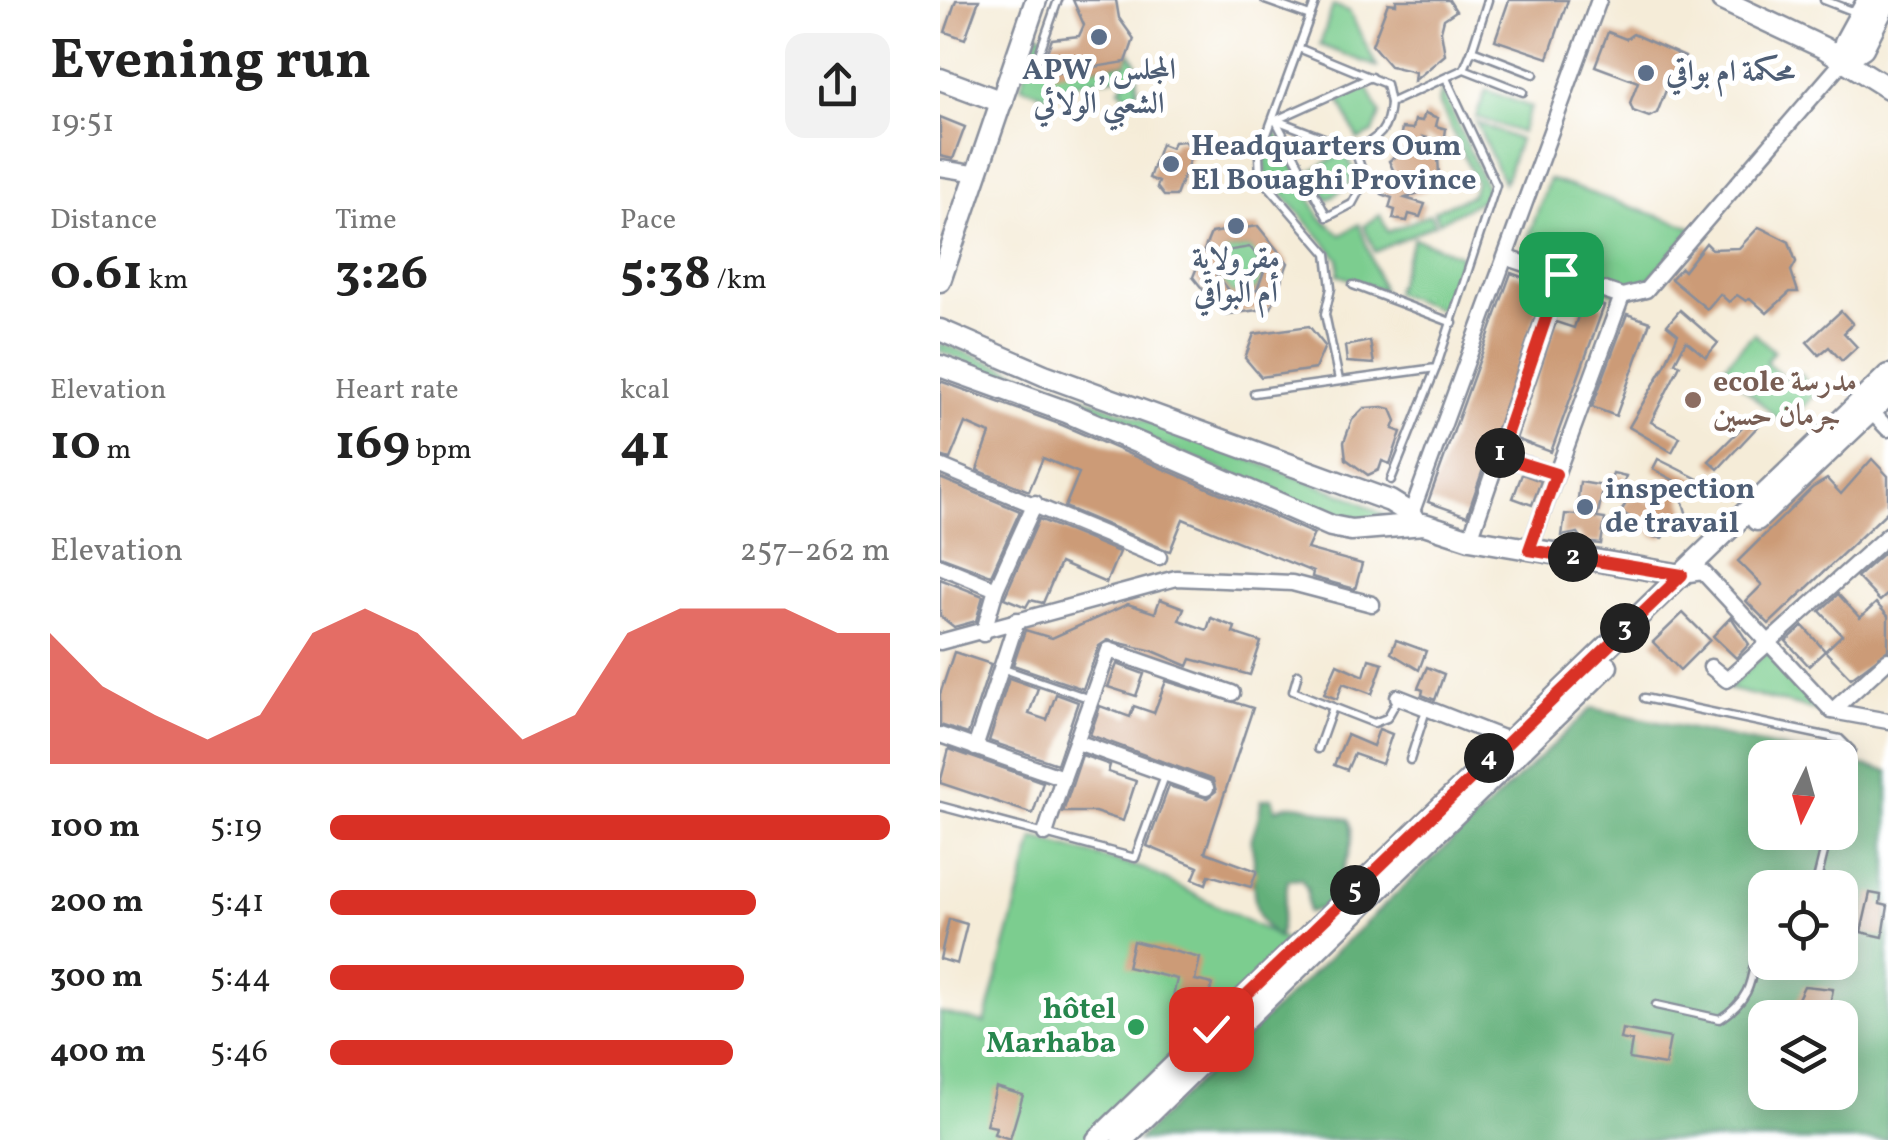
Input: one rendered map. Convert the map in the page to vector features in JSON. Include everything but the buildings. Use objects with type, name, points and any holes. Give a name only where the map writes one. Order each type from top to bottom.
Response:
[{"type":"main road","points":[[940,281],[1036,0]]},
{"type":"main road","points":[[1722,0],[1806,41],[1888,103]]},
{"type":"main road","points":[[1806,41],[1863,18],[1887,0]]},
{"type":"main road","points":[[1841,65],[1859,52],[1863,18]]},
{"type":"main road","points":[[1863,18],[1882,84]]},
{"type":"main road","points":[[1841,65],[1882,84]]},
{"type":"main road","points":[[940,78],[1002,102]]},
{"type":"main road","points":[[940,330],[1044,374],[1390,501],[1418,519],[1470,539],[1692,573]]},
{"type":"main road","points":[[940,366],[1067,412],[1331,526],[1389,529],[1418,519]]},
{"type":"main road","points":[[1122,1140],[1692,573],[1866,406],[1888,375]]},
{"type":"main road","points":[[1866,406],[1888,395]]},
{"type":"main road","points":[[1097,1140],[1508,740],[1692,573]]},
{"type":"street","points":[[1418,519],[1600,0]]},
{"type":"street","points":[[1508,258],[1622,296],[1646,290],[1841,65]]},
{"type":"street","points":[[940,168],[978,174]]},
{"type":"street","points":[[1470,539],[1561,274]]},
{"type":"street","points":[[1529,550],[1622,296]]},
{"type":"street","points":[[1866,406],[1888,430]]},
{"type":"street","points":[[1499,456],[1556,474]]},
{"type":"street","points":[[940,466],[1159,557]]},
{"type":"street","points":[[983,634],[996,589],[1035,503]]},
{"type":"street","points":[[1710,667],[1727,680],[1888,535]]},
{"type":"street","points":[[940,566],[996,589]]},
{"type":"street","points":[[1692,573],[1832,711],[1888,721]]},
{"type":"street","points":[[940,642],[983,634],[1017,620],[1176,578],[1292,583],[1372,604]]},
{"type":"street","points":[[975,748],[1017,620]]},
{"type":"street","points":[[1044,834],[1109,650],[1232,692]]},
{"type":"street","points":[[1832,711],[1888,660]]},
{"type":"street","points":[[1398,697],[1508,740]]},
{"type":"street","points":[[940,735],[1063,778]]},
{"type":"street","points":[[1077,742],[1206,788]]},
{"type":"lane","points":[[1033,71],[1058,0]]},
{"type":"lane","points":[[1266,0],[1310,16]]},
{"type":"lane","points":[[1316,0],[1276,120],[1259,156],[1260,176],[1327,254],[1331,288],[1326,314],[1339,380]]},
{"type":"lane","points":[[1390,102],[1464,68],[1488,0]]},
{"type":"lane","points":[[1824,0],[1863,18]]},
{"type":"lane","points":[[1276,120],[1355,150],[1381,136],[1389,123],[1386,84],[1300,50]]},
{"type":"lane","points":[[1472,50],[1534,74]]},
{"type":"lane","points":[[1464,68],[1523,92]]},
{"type":"lane","points":[[1276,120],[1371,77]]},
{"type":"lane","points":[[1391,480],[1453,322],[1496,186],[1446,78]]},
{"type":"lane","points":[[1276,120],[1327,217],[1352,204],[1365,180],[1355,150]]},
{"type":"lane","points":[[1353,285],[1453,322]]},
{"type":"lane","points":[[1254,394],[1436,368]]},
{"type":"lane","points":[[1002,668],[1092,699]]},
{"type":"lane","points":[[1298,674],[1293,690],[1374,722],[1392,714],[1398,697]]},
{"type":"lane","points":[[1644,698],[1840,740]]},
{"type":"lane","points":[[1318,749],[1333,707]]},
{"type":"lane","points":[[1410,760],[1426,710]]},
{"type":"lane","points":[[940,806],[1135,858],[1166,774]]},
{"type":"lane","points":[[1656,1005],[1720,1019],[1754,980]]},
{"type":"green space","points":[[1333,5],[1349,11],[1377,67],[1320,45]]},
{"type":"green space","points":[[1038,32],[1048,39],[1040,58],[1052,73],[1126,63],[1130,52],[1137,64],[1138,89],[1130,98],[1119,89],[1124,84],[1120,76],[1066,85],[1053,98],[1021,86]]},
{"type":"green space","points":[[1367,86],[1380,114],[1373,133],[1358,140],[1339,99]]},
{"type":"green space","points":[[1442,89],[1487,189],[1483,199],[1439,222],[1434,211],[1472,195],[1476,182],[1439,102]]},
{"type":"green space","points":[[1486,90],[1531,107],[1521,133],[1476,117]]},
{"type":"green space","points":[[1476,122],[1519,140],[1504,184]]},
{"type":"green space","points":[[1275,129],[1320,217],[1341,235],[1359,224],[1383,291],[1338,275],[1339,259],[1266,175],[1264,152]]},
{"type":"green space","points":[[1345,152],[1354,170],[1347,187],[1327,200],[1311,171]]},
{"type":"green space","points":[[1549,179],[1694,228],[1649,280],[1622,296],[1520,261]]},
{"type":"green space","points":[[1430,214],[1435,224],[1375,252],[1364,226],[1380,215],[1388,232]]},
{"type":"green space","points":[[1414,238],[1462,256],[1442,310],[1394,293]]},
{"type":"green space","points":[[1250,247],[1266,266],[1257,290],[1232,294],[1216,274],[1225,251]]},
{"type":"green space","points":[[1754,333],[1774,351],[1766,362],[1788,381],[1797,372],[1818,391],[1786,426],[1722,368]]},
{"type":"green space","points":[[940,343],[1350,497],[1387,517],[1348,524],[940,351]]},
{"type":"green space","points":[[1768,650],[1824,712],[1728,689]]},
{"type":"green space","points":[[1592,708],[1748,741],[1748,850],[1858,850],[1858,765],[1888,771],[1888,1140],[1137,1140]]},
{"type":"green space","points":[[1272,798],[1276,810],[1294,805],[1312,808],[1349,819],[1351,829],[1345,864],[1324,907],[1308,913],[1307,889],[1301,879],[1288,880],[1279,938],[1263,923],[1256,904],[1251,843],[1261,800]]},
{"type":"green space","points":[[1034,838],[1144,869],[1293,944],[1084,1140],[940,1140],[940,1012],[985,1023]]},
{"type":"place","name":"APW , المجلس الشعبي الولائي","points":[[1099,37]]},
{"type":"place","name":"محكمة ام بواقي","points":[[1646,73]]},
{"type":"place","name":"Headquarters Oum El Bouaghi Province","points":[[1171,164]]},
{"type":"place","name":"مقر ولاية أم البواقي","points":[[1236,226]]},
{"type":"place","name":"ecole مدرسة جرمان حسين","points":[[1693,400]]},
{"type":"place","name":"inspection de travail","points":[[1585,507]]},
{"type":"place","name":"hôtel Marhaba","points":[[1136,1027]]},
{"type":"route","points":[[1211,1029],[1682,575],[1529,550],[1556,474],[1499,456],[1561,274]]}]
